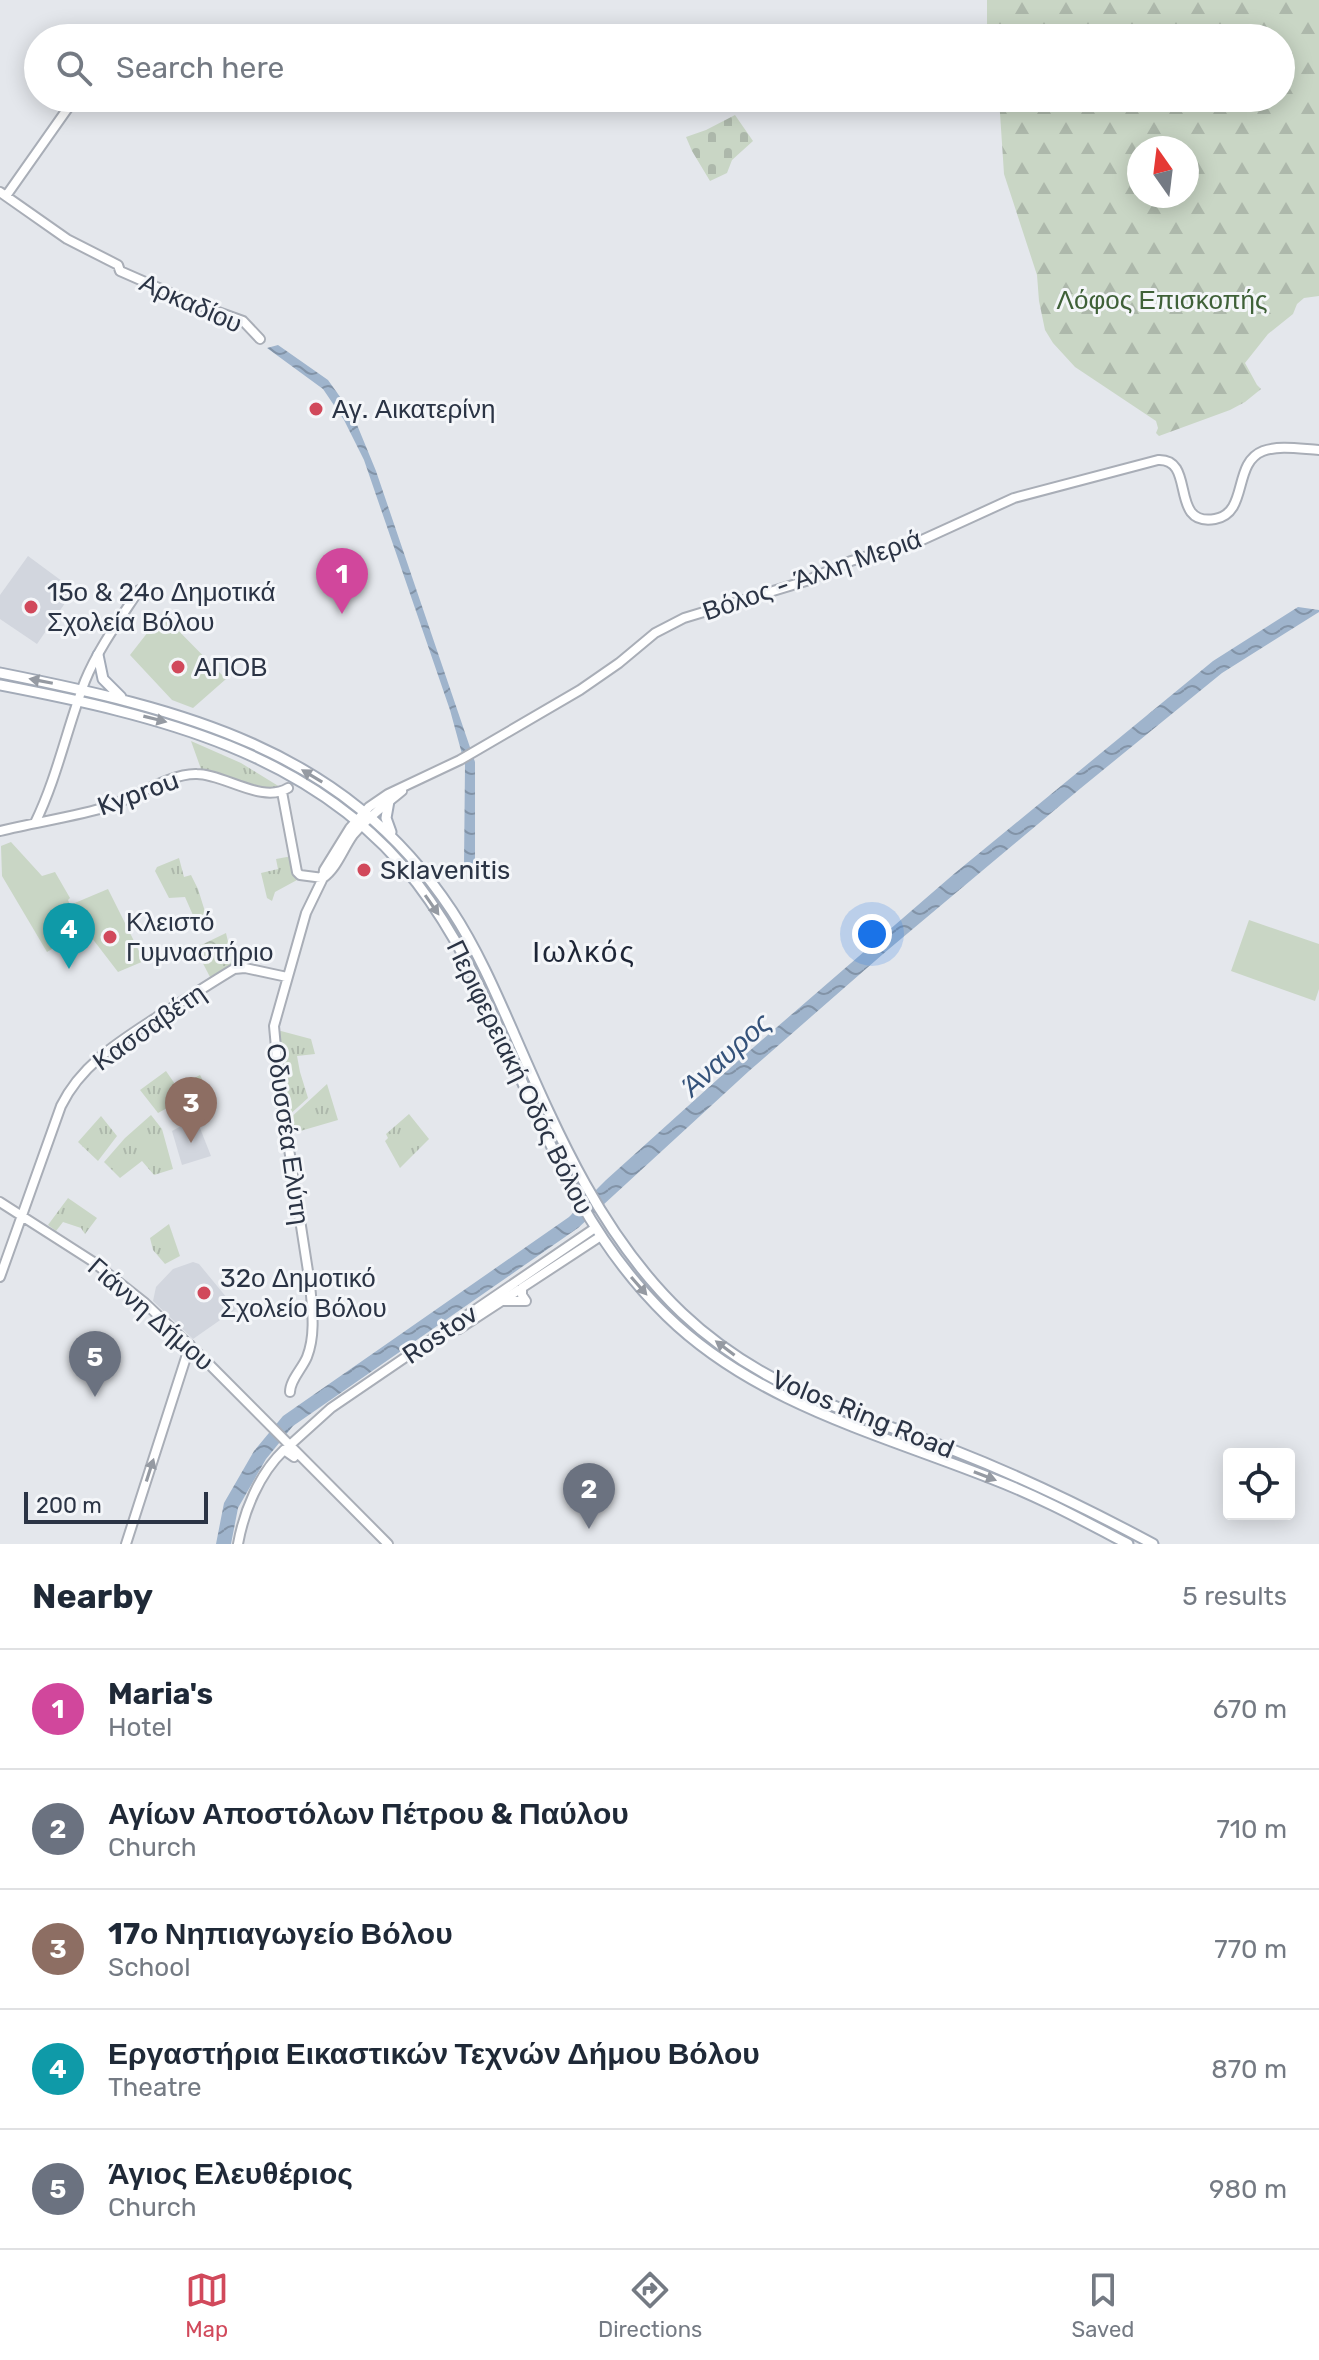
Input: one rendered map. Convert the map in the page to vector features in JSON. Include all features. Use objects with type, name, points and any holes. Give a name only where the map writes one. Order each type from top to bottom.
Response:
[{"type":"main road","points":[[98,655],[103,679],[124,699]]},
{"type":"main road","name":"Περιφερειακή Οδός Βόλου","points":[[0,673],[82,689],[191,718],[265,749],[315,777],[368,814],[429,879],[459,922],[509,1021],[586,1188]]},
{"type":"main road","name":"Περιφερειακή Οδός Βόλου","points":[[0,685],[168,723],[236,748],[318,792],[360,823],[417,883],[462,951],[577,1198],[635,1282],[670,1319],[703,1347],[755,1382],[818,1412],[1047,1502],[1124,1543]]},
{"type":"main road","points":[[389,801],[386,818],[394,839]]},
{"type":"main road","name":"Volos Ring Road","points":[[586,1188],[629,1255],[665,1297],[692,1322],[755,1370],[815,1400],[1019,1477],[1153,1544]]},
{"type":"street","points":[[0,206],[65,112]]},
{"type":"street","name":"Αρκαδίου","points":[[5,195],[76,245],[193,303],[244,322],[260,339]]},
{"type":"street","name":"Βόλος - Άλλη Μεριά","points":[[360,823],[385,796],[474,752],[601,676],[642,643],[684,618],[806,581],[851,561],[922,540],[1025,494],[1164,459],[1176,466],[1188,509],[1197,516],[1215,519],[1232,508],[1246,466],[1256,454],[1274,449],[1319,450]]},
{"type":"street","points":[[35,823],[56,771],[82,689],[98,655],[139,590]]},
{"type":"street","name":"Kyprou","points":[[0,831],[111,806],[170,780],[194,774],[246,788],[285,790],[297,872],[323,878]]},
{"type":"street","name":"Βόλος - Άλλη Μεριά","points":[[368,814],[407,786]]},
{"type":"street","name":"Οδυσσέα Ελύτη","points":[[290,1392],[290,1385],[309,1351],[313,1324],[310,1284],[274,1040],[276,1019],[306,913],[323,878],[331,872],[360,823]]},
{"type":"street","name":"Κασσαβέτη","points":[[0,1277],[61,1106],[69,1091],[95,1061],[123,1039],[234,969],[245,968],[287,977]]},
{"type":"street","name":"Γιάννη Δήμου","points":[[0,1202],[92,1261],[145,1303],[342,1499]]},
{"type":"street","points":[[440,1334],[459,1329],[522,1288],[596,1229]]},
{"type":"street","name":"Rostov","points":[[289,1444],[321,1415],[596,1229]]},
{"type":"street","points":[[126,1544],[190,1345]]},
{"type":"street","points":[[238,1544],[245,1516],[258,1487],[278,1456],[286,1450],[388,1544]]},
{"type":"street","points":[[1124,1543],[1131,1531]]},
{"type":"shaded area","name":"15ο & 24ο Δημοτικά Σχολεία Βόλου","points":[[28,556],[74,590],[37,644],[0,619],[0,595]]},
{"type":"shaded area","points":[[196,1118],[211,1156],[182,1165],[172,1131]]},
{"type":"shaded area","points":[[193,1262],[199,1264],[236,1309],[193,1339],[153,1301],[156,1287],[173,1269]]},
{"type":"green space","name":"Λόφος Επισκοπής","points":[[987,0],[1319,0],[1319,296],[1304,298],[1297,304],[1293,314],[1268,334],[1245,363],[1261,389],[1230,410],[1159,436],[1156,421],[1075,367],[1053,343],[1045,330],[1037,275],[1004,174],[1000,112],[1295,112],[1295,24],[987,24]]},
{"type":"green space","points":[[735,115],[753,141],[732,160],[727,173],[710,181],[686,137]]},
{"type":"green space","name":"ΑΠΟΒ","points":[[162,614],[226,679],[193,708],[172,700],[130,655]]},
{"type":"green space","points":[[191,741],[241,763],[280,787],[247,786],[201,769]]},
{"type":"green space","points":[[11,842],[42,876],[55,872],[70,898],[70,905],[108,889],[144,961],[118,972],[85,929],[47,952],[2,876],[1,846]]},
{"type":"green space","points":[[292,856],[297,880],[275,892],[272,901],[267,898],[261,873],[278,869],[276,859]]},
{"type":"green space","points":[[179,858],[184,877],[191,875],[198,889],[207,918],[196,922],[185,897],[169,898],[155,871],[157,867]]},
{"type":"green space","points":[[1249,920],[1319,944],[1319,989],[1315,1001],[1231,971]]},
{"type":"green space","points":[[226,933],[233,963],[210,977],[195,948]]},
{"type":"green space","points":[[277,1032],[311,1039],[315,1054],[297,1056],[308,1098],[287,1117]]},
{"type":"green space","points":[[166,1071],[177,1087],[200,1075],[213,1100],[189,1113],[182,1100],[158,1113],[140,1090]]},
{"type":"green space","points":[[327,1084],[338,1120],[290,1134],[287,1121]]},
{"type":"green space","points":[[409,1114],[429,1139],[400,1168],[385,1141],[388,1138],[386,1134]]},
{"type":"green space","points":[[151,1115],[162,1129],[173,1169],[154,1175],[142,1161],[120,1178],[104,1162]]},
{"type":"green space","points":[[101,1116],[117,1136],[98,1161],[78,1142]]},
{"type":"green space","points":[[68,1198],[97,1218],[85,1234],[81,1228],[63,1222],[56,1231],[48,1225]]},
{"type":"green space","points":[[169,1224],[180,1256],[165,1264],[153,1250],[150,1238]]},
{"type":"water","points":[[278,345],[328,380],[353,415],[376,471],[475,762],[475,863],[464,865],[465,765],[450,710],[364,460],[344,420],[323,389],[267,348]]},
{"type":"water","points":[[1298,607],[1319,612],[1222,673],[1081,788],[749,1071],[578,1228],[293,1426],[266,1459],[238,1508],[231,1544],[216,1544],[224,1503],[254,1451],[283,1416],[569,1217],[739,1060],[955,873],[1213,661]]},
{"type":"place","name":"Αγ. Αικατερίνη","points":[[316,409]]},
{"type":"place","name":"15ο & 24ο Δημοτικά Σχολεία Βόλου","points":[[31,607]]},
{"type":"place","name":"Maria's","points":[[342,614]]},
{"type":"place","name":"ΑΠΟΒ","points":[[178,667]]},
{"type":"place","name":"Sklavenitis","points":[[364,870]]},
{"type":"place","name":"Κλειστό Γυμναστήριο","points":[[110,937]]},
{"type":"place","name":"Εργαστήρια Εικαστικών Τεχνών Δήμου Βόλου","points":[[69,969]]},
{"type":"place","name":"17ο Νηπιαγωγείο Βόλου","points":[[191,1143]]},
{"type":"place","name":"32ο Δημοτικό Σχολείο Βόλου","points":[[204,1293]]},
{"type":"place","name":"Άγιος Ελευθέριος","points":[[95,1397]]},
{"type":"place","name":"Αγίων Αποστόλων Πέτρου & Παύλου","points":[[589,1529]]},
{"type":"district","name":"Ιωλκός","points":[[584,952]]},
{"type":"water label","name":"Άναυρος","points":[[726,1054]]}]
